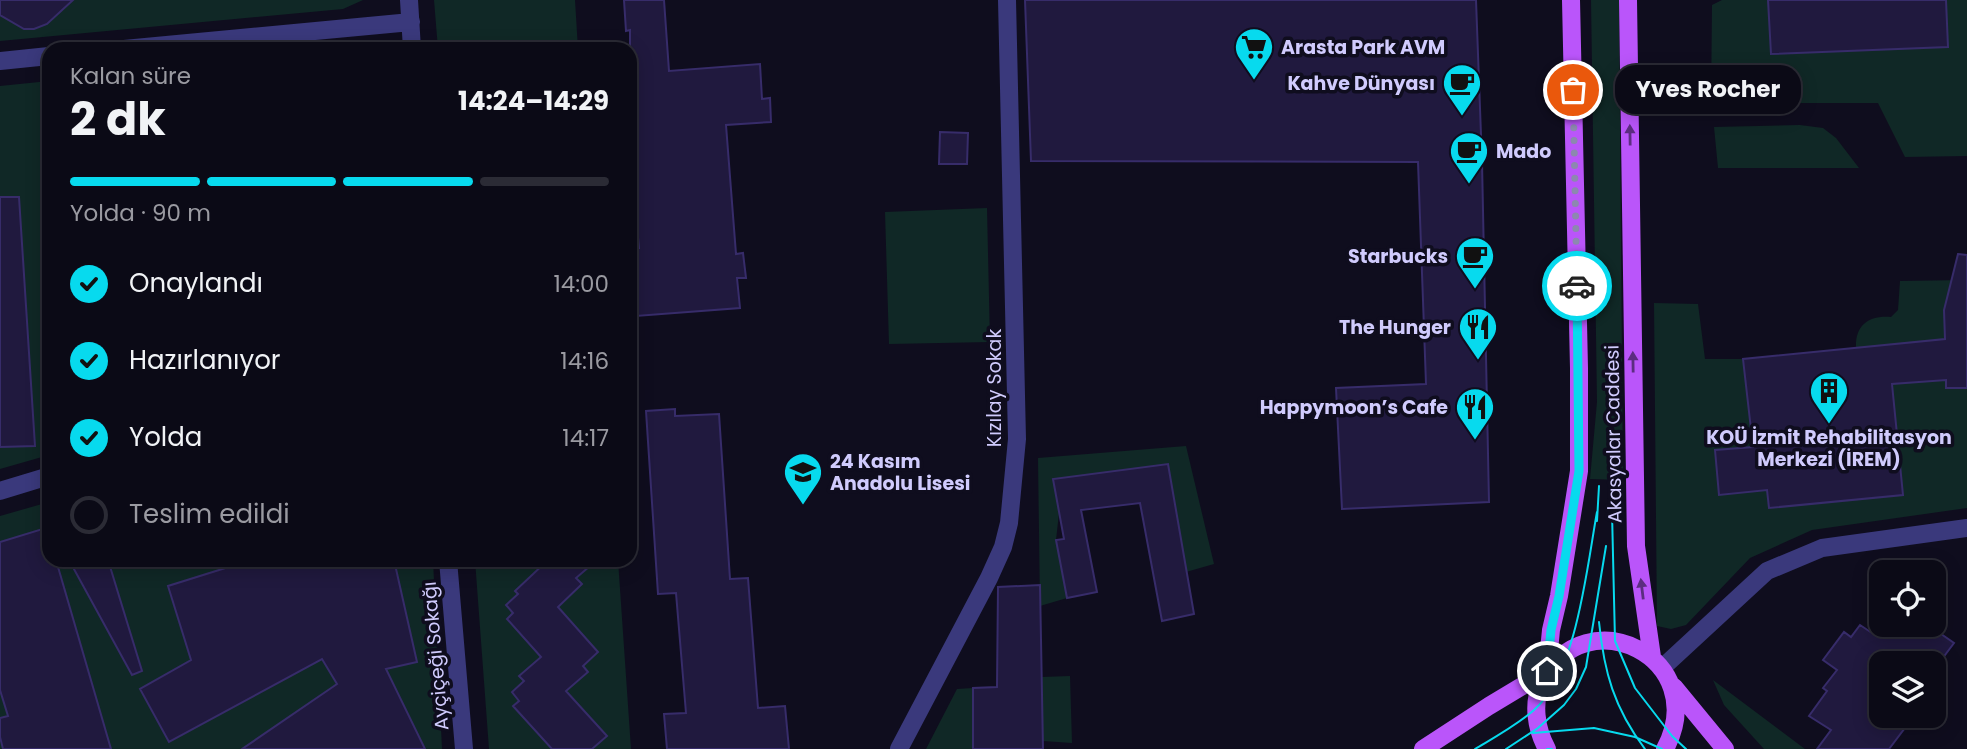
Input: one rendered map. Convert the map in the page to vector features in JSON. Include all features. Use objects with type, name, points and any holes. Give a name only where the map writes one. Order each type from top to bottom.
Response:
[{"type":"main road","name":"Akasyalar Caddesi","points":[[1547,749],[1539,731],[1536,709],[1538,690],[1547,671],[1551,630],[1579,471],[1571,0]]},
{"type":"main road","name":"Akasyalar Caddesi","points":[[1628,0],[1636,546],[1662,669],[1676,699],[1676,718],[1672,736],[1665,749]]},
{"type":"main road","points":[[1423,749],[1547,671],[1557,659],[1570,650],[1591,642],[1615,641],[1638,648],[1662,669],[1725,749]]},
{"type":"street","points":[[409,0],[412,42]]},
{"type":"street","name":"Kızılay Sokak","points":[[899,749],[989,578],[1003,547],[1009,523],[1017,439],[1007,0]]},
{"type":"street","points":[[198,42],[411,22]]},
{"type":"street","points":[[0,61],[42,58]]},
{"type":"street","points":[[0,491],[42,479]]},
{"type":"street","points":[[1662,669],[1767,571],[1822,548],[1967,528]]},
{"type":"street","name":"Ayçiçeği Sokağı","points":[[449,567],[464,749]]},
{"type":"green space","points":[[0,0],[363,0],[343,9],[0,41]]},
{"type":"green space","points":[[434,0],[575,0],[578,42],[437,42]]},
{"type":"green space","points":[[1591,0],[1619,0],[1623,480],[1590,479],[1597,402]]},
{"type":"green space","points":[[1722,0],[1967,0],[1967,156],[1905,157],[1878,103],[1711,103],[1712,5]]},
{"type":"green space","points":[[42,82],[42,457],[0,469],[0,86]]},
{"type":"green space","points":[[1800,125],[1823,128],[1836,138],[1859,168],[1718,168],[1714,127]]},
{"type":"green space","points":[[987,208],[990,342],[889,344],[885,212]]},
{"type":"green space","points":[[1967,280],[1967,508],[1812,530],[1750,558],[1686,625],[1671,629],[1657,626],[1654,303],[1698,304],[1705,359],[1743,359],[1765,446],[1715,450],[1719,494],[1767,490],[1769,508],[1902,495],[1892,384],[1918,382],[1856,348],[1858,333],[1870,320],[1891,317],[1898,310],[1900,281]]},
{"type":"green space","points":[[1186,446],[1214,564],[1186,572],[1168,464],[1054,479],[1059,513],[1056,540],[1067,598],[1040,606],[1038,458]]},
{"type":"green space","points":[[42,504],[42,567],[433,567],[442,749],[0,749],[0,516]]},
{"type":"green space","points":[[476,567],[618,567],[631,749],[489,749]]},
{"type":"green space","points":[[1070,676],[1072,743],[1043,741],[1042,677]]},
{"type":"green space","points":[[1713,680],[1805,749],[1764,749],[1724,705]]},
{"type":"green space","points":[[973,688],[973,749],[926,749],[957,689]]},
{"type":"building","points":[[0,0],[73,0],[47,24],[34,29],[24,29],[0,15]]},
{"type":"building","points":[[624,0],[664,0],[669,71],[760,64],[762,99],[770,98],[771,122],[726,125],[736,254],[743,253],[746,278],[737,278],[740,308],[637,316],[637,42],[630,42],[630,30],[626,31]]},
{"type":"building","name":"Arasta Park AVM","points":[[1025,0],[1476,0],[1489,502],[1342,509],[1336,388],[1426,384],[1418,162],[1031,161]]},
{"type":"building","points":[[1768,0],[1946,0],[1948,47],[1771,54]]},
{"type":"building","points":[[940,132],[968,133],[967,164],[939,164]]},
{"type":"building","points":[[0,197],[19,197],[35,446],[0,447]]},
{"type":"building","name":"KOÜ İzmit Rehabilitasyon Merkezi (İREM)","points":[[1958,254],[1967,255],[1967,388],[1946,388],[1946,380],[1892,384],[1903,495],[1769,508],[1767,490],[1719,495],[1715,450],[1753,447],[1743,359],[1945,339],[1944,310]]},
{"type":"building","points":[[675,409],[675,416],[719,414],[730,579],[748,578],[758,708],[785,706],[789,749],[667,749],[664,714],[686,713],[676,593],[658,594],[646,411]]},
{"type":"building","points":[[1168,464],[1194,614],[1162,621],[1140,503],[1081,510],[1097,592],[1067,598],[1056,540],[1064,539],[1053,479]]},
{"type":"building","points":[[42,529],[42,567],[58,567],[111,749],[3,749],[0,718],[8,716],[0,690],[0,542]]},
{"type":"building","points":[[73,567],[110,567],[142,671],[132,675]]},
{"type":"building","points":[[229,567],[396,567],[417,662],[386,669],[425,749],[242,749],[337,684],[322,659],[169,742],[140,689],[191,660],[168,586]]},
{"type":"building","points":[[541,567],[589,567],[576,578],[582,584],[558,607],[598,652],[583,666],[588,672],[566,691],[607,736],[592,749],[552,749],[513,706],[519,701],[512,692],[524,681],[519,676],[541,657],[507,619],[513,613],[506,605],[518,594],[515,591]]},
{"type":"building","points":[[1040,585],[1043,749],[973,749],[973,688],[997,687],[998,587]]},
{"type":"building","points":[[1860,625],[1869,631],[1869,637],[1945,637],[1954,643],[1946,654],[1946,651],[1869,651],[1869,728],[1905,728],[1889,749],[1817,749],[1831,730],[1809,716],[1827,691],[1823,688],[1837,670],[1823,660],[1844,632],[1851,637]]},
{"type":"tram line","points":[[1597,521],[1599,486]]},
{"type":"tram line","points":[[1614,488],[1612,512],[1615,641],[1635,688],[1672,736],[1686,749]]},
{"type":"tram line","points":[[1475,749],[1534,710],[1549,693],[1561,671],[1578,617],[1597,512]]},
{"type":"tram line","points":[[1506,749],[1538,728],[1564,705],[1576,689],[1586,667],[1606,546]]},
{"type":"tram line","points":[[1599,622],[1612,689],[1625,719],[1645,749]]},
{"type":"tram line","points":[[1533,733],[1594,728],[1635,737],[1662,749]]},
{"type":"tram line","points":[[1547,749],[1552,749]]},
{"type":"way so far","points":[[1573,90],[1577,286]]},
{"type":"place","name":"Arasta Park AVM","points":[[1254,81]]},
{"type":"place","name":"Yves Rocher","points":[[1573,90]]},
{"type":"place","name":"Kahve Dünyası","points":[[1462,117]]},
{"type":"place","name":"Mado","points":[[1469,185]]},
{"type":"place","name":"Starbucks","points":[[1475,290]]},
{"type":"place","name":"The Hunger","points":[[1478,361]]},
{"type":"place","name":"KOÜ İzmit Rehabilitasyon Merkezi (İREM)","points":[[1829,425]]},
{"type":"place","name":"Happymoon’s Cafe","points":[[1475,441]]},
{"type":"place","name":"24 Kasım Anadolu Lisesi","points":[[803,506]]},
{"type":"route","points":[[1547,671],[1551,630],[1579,471],[1577,286]]}]
